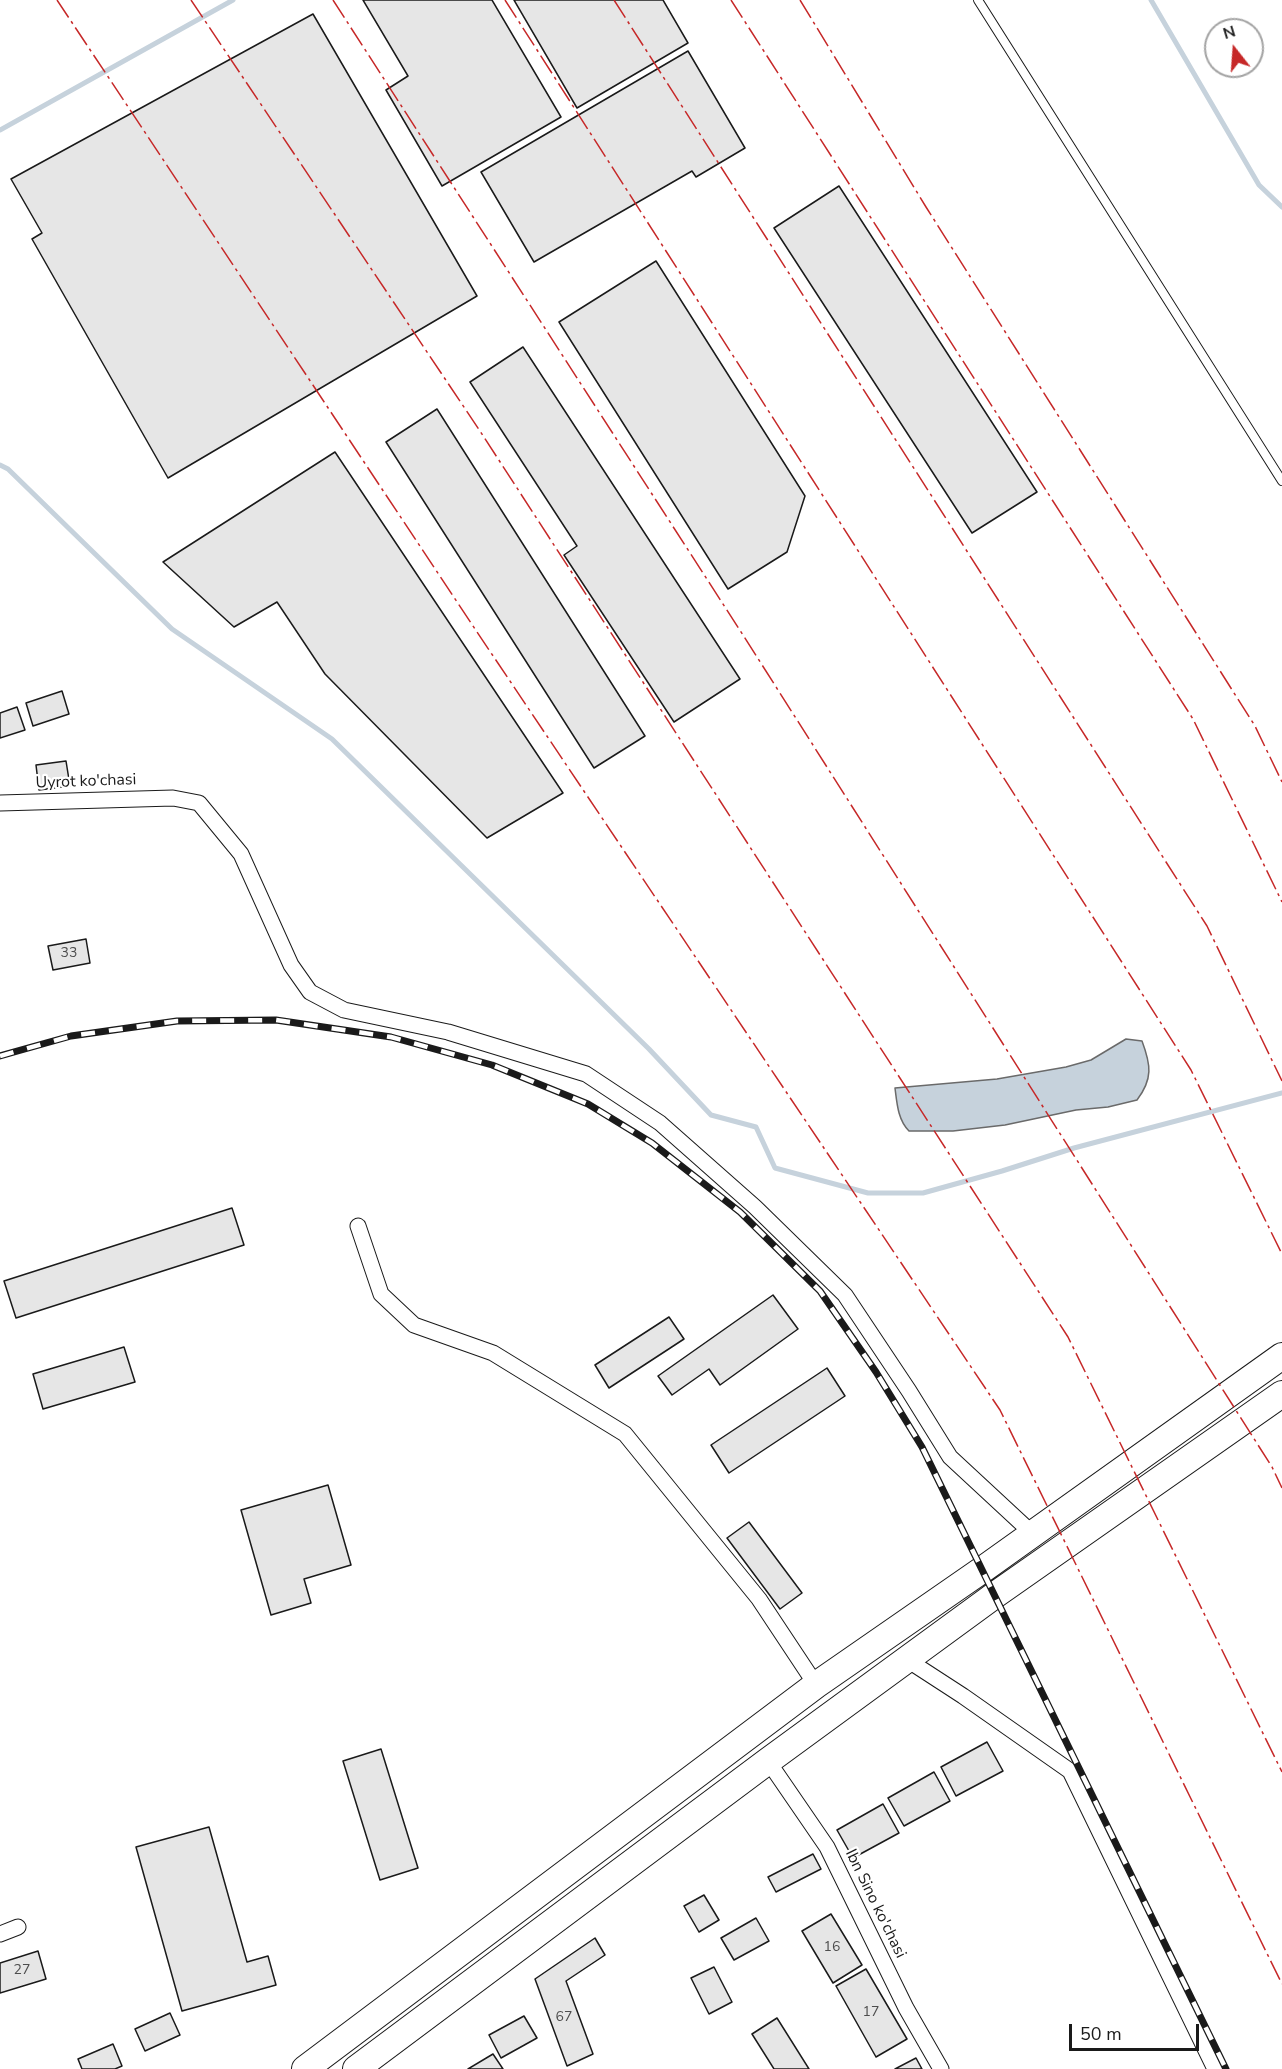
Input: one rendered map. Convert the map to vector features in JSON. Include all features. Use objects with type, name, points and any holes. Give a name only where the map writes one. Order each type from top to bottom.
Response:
[{"type":"highway","points":[[305,2069],[816,1685],[1282,1356]]},
{"type":"highway","points":[[356,2069],[906,1659],[1282,1394]]},
{"type":"highway","points":[[618,1834],[639,1858]]},
{"type":"street","name":"Uyrot ko'chasi","points":[[0,803],[173,798],[199,803],[242,854],[291,964],[310,992],[344,1010],[448,1032],[585,1074],[660,1123],[755,1207],[845,1295],[950,1457],[1033,1533]]},
{"type":"street","points":[[358,1226],[381,1294],[414,1325],[493,1353],[625,1434],[759,1599],[816,1685]]},
{"type":"street","points":[[906,1659],[1070,1771],[1215,2069]]},
{"type":"street","name":"Ibn Sino ko'chasi","points":[[768,1761],[826,1847],[906,2008],[941,2069]]},
{"type":"street","points":[[0,1934],[18,1927]]},
{"type":"lane","points":[[978,0],[1282,481]]},
{"type":"shaded area","points":[[1126,1039],[1142,1041],[1149,1065],[1146,1085],[1137,1100],[1005,1125],[953,1131],[909,1131],[900,1117],[895,1088],[997,1079],[1066,1067],[1091,1060]]},
{"type":"building","points":[[363,0],[492,0],[561,117],[442,186],[386,90],[408,76]]},
{"type":"building","points":[[514,0],[663,0],[688,43],[577,108]]},
{"type":"building","points":[[313,14],[477,296],[168,478],[32,239],[42,233],[11,179]]},
{"type":"building","points":[[688,51],[745,148],[696,177],[692,171],[534,262],[481,172]]},
{"type":"building","points":[[839,186],[1037,492],[972,533],[774,228]]},
{"type":"building","points":[[656,261],[805,496],[787,552],[728,589],[559,322]]},
{"type":"building","points":[[523,347],[740,679],[674,722],[564,555],[577,546],[470,382]]},
{"type":"building","points":[[437,409],[645,736],[594,768],[386,442]]},
{"type":"building","points":[[335,452],[563,793],[487,838],[325,674],[277,602],[234,627],[163,562]]},
{"type":"building","points":[[62,691],[69,714],[33,726],[26,703]]},
{"type":"building","points":[[17,707],[25,730],[0,738],[0,713]]},
{"type":"building","points":[[66,761],[70,786],[39,790],[36,765]]},
{"type":"building","points":[[86,939],[90,963],[53,970],[48,946]]},
{"type":"building","points":[[232,1208],[244,1245],[16,1318],[4,1281]]},
{"type":"building","points":[[773,1295],[798,1329],[720,1385],[709,1369],[672,1395],[658,1376]]},
{"type":"building","points":[[669,1317],[684,1339],[609,1388],[595,1365]]},
{"type":"building","points":[[124,1347],[135,1382],[43,1409],[33,1374]]},
{"type":"building","points":[[827,1368],[845,1396],[729,1473],[711,1445]]},
{"type":"building","points":[[328,1485],[351,1565],[304,1579],[311,1603],[271,1615],[241,1510]]},
{"type":"building","points":[[749,1522],[802,1593],[780,1609],[727,1538]]},
{"type":"building","points":[[987,1742],[1003,1771],[956,1796],[941,1767]]},
{"type":"building","points":[[381,1749],[418,1868],[380,1880],[343,1761]]},
{"type":"building","points":[[934,1772],[950,1801],[904,1826],[888,1798]]},
{"type":"building","points":[[883,1804],[899,1833],[853,1858],[837,1830]]},
{"type":"building","points":[[209,1827],[247,1962],[268,1956],[276,1985],[182,2011],[136,1847]]},
{"type":"building","points":[[813,1854],[821,1869],[776,1892],[768,1877]]},
{"type":"building","points":[[704,1895],[719,1920],[699,1932],[684,1906]]},
{"type":"building","points":[[831,1914],[862,1965],[833,1983],[802,1931]]},
{"type":"building","points":[[756,1918],[769,1941],[734,1960],[721,1938]]},
{"type":"building","points":[[595,1938],[605,1955],[566,1981],[593,2054],[567,2066],[535,1979]]},
{"type":"building","points":[[38,1951],[46,1979],[0,1993],[0,1963]]},
{"type":"building","points":[[714,1967],[732,2002],[709,2014],[691,1978]]},
{"type":"building","points":[[866,1969],[907,2039],[876,2057],[836,1986]]},
{"type":"building","points":[[170,2013],[180,2035],[145,2051],[135,2029]]},
{"type":"building","points":[[524,2016],[537,2038],[501,2058],[489,2035]]},
{"type":"building","points":[[777,2018],[809,2069],[774,2069],[752,2034]]},
{"type":"building","points":[[113,2044],[122,2066],[115,2069],[82,2069],[78,2059]]},
{"type":"building","points":[[493,2054],[503,2069],[468,2069]]},
{"type":"building","points":[[916,2058],[922,2069],[895,2069]]},
{"type":"waterway","points":[[0,130],[233,0]]},
{"type":"waterway","points":[[1151,0],[1259,185],[1282,207]]},
{"type":"waterway","points":[[0,465],[8,469],[172,629],[332,739],[649,1049],[711,1115],[756,1127],[775,1168],[868,1193],[923,1193],[1074,1148],[1282,1093]]},
{"type":"railway","points":[[0,1056],[71,1036],[177,1021],[276,1020],[391,1037],[492,1065],[588,1104],[652,1143],[740,1212],[820,1291],[876,1372],[922,1447],[1226,2069]]},
{"type":"power","points":[[57,0],[477,632],[1000,1410],[1282,1984]]},
{"type":"power","points":[[191,0],[480,431],[1068,1337],[1282,1772]]},
{"type":"power","points":[[333,0],[743,635],[1272,1467],[1282,1488]]},
{"type":"power","points":[[505,0],[1191,1070],[1282,1254]]},
{"type":"power","points":[[614,0],[1207,926],[1282,1081]]},
{"type":"power","points":[[731,0],[1193,719],[1282,902]]},
{"type":"power","points":[[800,0],[926,207],[1255,726],[1282,782]]}]
